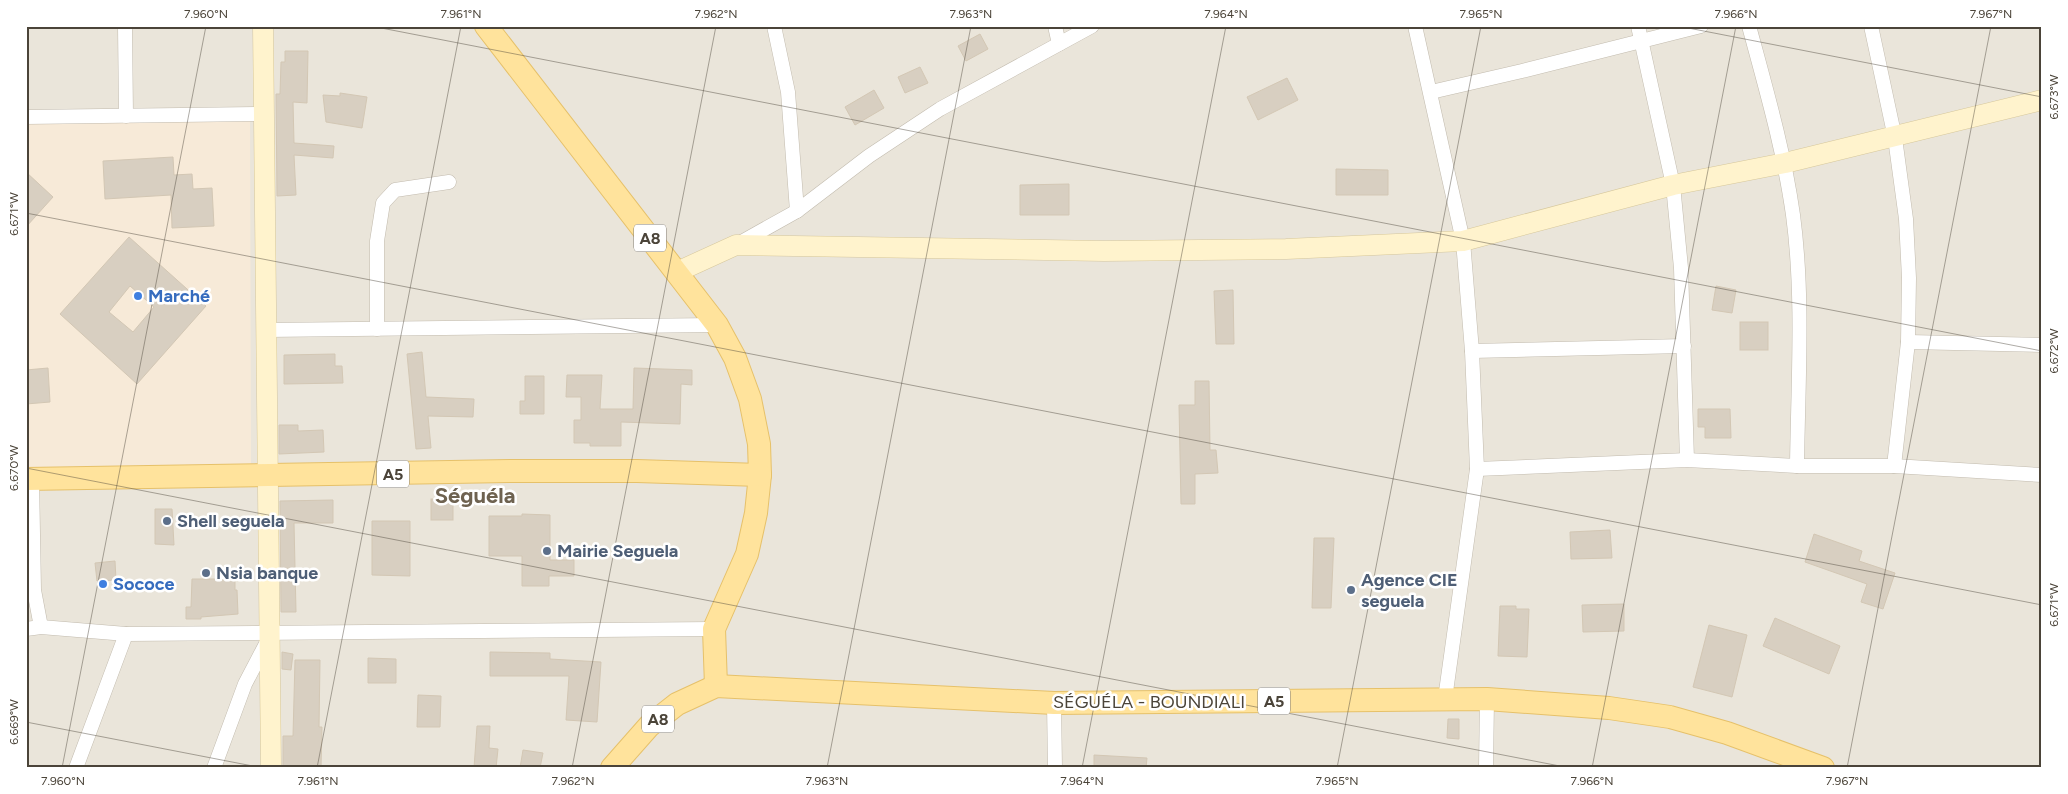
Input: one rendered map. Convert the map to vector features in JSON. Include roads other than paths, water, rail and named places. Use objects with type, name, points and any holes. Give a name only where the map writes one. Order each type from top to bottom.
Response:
[{"type":"main road","points":[[263,26],[271,768]]},
{"type":"main road","name":"A8","points":[[486,26],[717,325],[735,358],[750,399],[759,444],[760,475]]},
{"type":"main road","points":[[677,272],[736,245],[1104,251],[1286,249],[1463,240],[1673,185],[1785,163],[1895,138],[2042,100]]},
{"type":"main road","name":"A5","points":[[29,478],[511,471],[637,471],[760,475]]},
{"type":"main road","points":[[716,686],[714,629],[747,554],[756,513],[760,475]]},
{"type":"main road","name":"A8","points":[[612,768],[649,726],[677,704],[716,686]]},
{"type":"main road","name":"SÉGUÉLA - BOUNDIALI","points":[[716,686],[1054,703],[1487,699],[1609,708],[1670,718],[1727,733],[1823,768]]},
{"type":"street","points":[[125,26],[126,116]]},
{"type":"street","points":[[774,26],[788,92],[798,211]]},
{"type":"street","points":[[1055,26],[1059,44]]},
{"type":"street","points":[[736,245],[798,211],[869,156],[940,109],[1092,26]]},
{"type":"street","points":[[1415,26],[1463,240],[1472,351],[1477,469],[1445,699]]},
{"type":"street","points":[[1638,26],[1673,185],[1681,268],[1686,460]]},
{"type":"street","points":[[1431,92],[1522,72],[1701,26]]},
{"type":"street","points":[[1749,26],[1785,163],[1794,217],[1799,287],[1797,466]]},
{"type":"street","points":[[1871,26],[1895,138],[1906,219],[1909,278],[1908,342],[1894,466]]},
{"type":"street","points":[[26,117],[264,114]]},
{"type":"street","points":[[377,329],[377,240],[383,203],[395,190],[449,182]]},
{"type":"street","points":[[266,330],[717,325]]},
{"type":"street","points":[[1908,342],[2042,345]]},
{"type":"street","points":[[1472,351],[1684,346]]},
{"type":"street","points":[[1477,469],[1686,460],[1797,466],[1894,466],[2042,475]]},
{"type":"street","points":[[29,478],[34,590],[41,627]]},
{"type":"street","points":[[26,628],[41,627],[126,634],[714,629]]},
{"type":"street","points":[[214,768],[244,684],[271,633]]},
{"type":"street","points":[[76,768],[126,634]]},
{"type":"street","points":[[1486,768],[1487,699]]},
{"type":"street","points":[[1054,703],[1055,768]]},
{"type":"place","name":"Marché","points":[[138,296]]},
{"type":"place","name":"Shell seguela","points":[[167,521]]},
{"type":"place","name":"Mairie Seguela","points":[[547,551]]},
{"type":"place","name":"Nsia banque","points":[[206,573]]},
{"type":"place","name":"Sococe","points":[[103,584]]},
{"type":"place","name":"Agence CIE seguela","points":[[1351,590]]},
{"type":"district","name":"Séguéla","points":[[475,495]]}]
